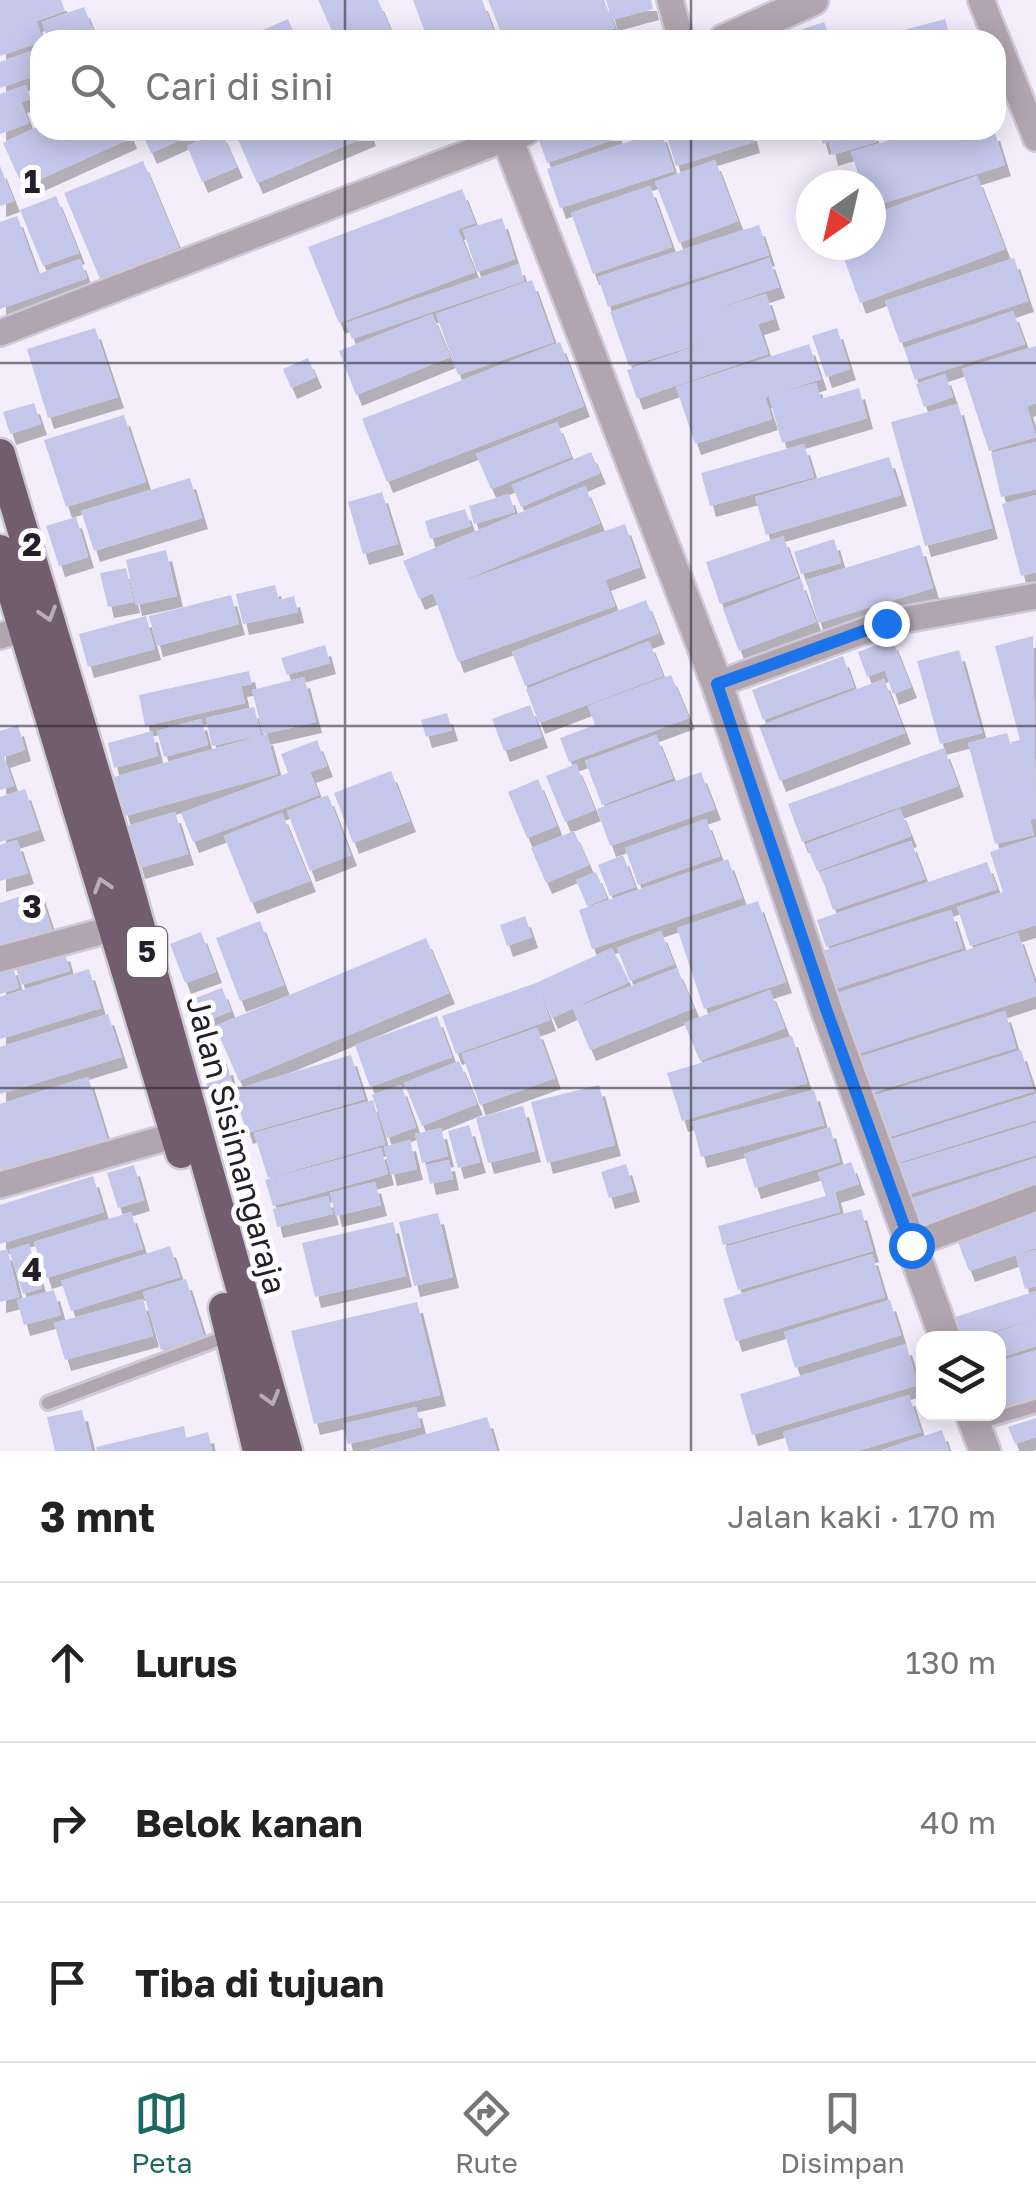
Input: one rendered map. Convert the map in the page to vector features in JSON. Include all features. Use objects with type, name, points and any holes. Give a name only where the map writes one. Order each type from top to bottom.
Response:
[{"type":"highway","name":"Jalan Sisimangaraja","points":[[0,454],[124,871],[241,1331],[258,1451]]},
{"type":"highway","name":"Jalan Sisimangaraja","points":[[0,550],[13,632],[115,928],[176,1135],[241,1331],[287,1451]]},
{"type":"street","points":[[670,0],[678,30]]},
{"type":"street","points":[[746,30],[813,0]]},
{"type":"street","points":[[981,0],[993,30]]},
{"type":"street","points":[[1006,63],[1036,138]]},
{"type":"street","points":[[0,333],[500,140]]},
{"type":"street","points":[[518,140],[717,684],[826,1009],[942,1331]]},
{"type":"street","points":[[717,684],[886,623],[1036,596]]},
{"type":"street","points":[[0,960],[115,928]]},
{"type":"street","points":[[0,1185],[176,1135]]},
{"type":"street","points":[[911,1245],[1036,1198]]},
{"type":"lane","points":[[48,1403],[241,1331]]},
{"type":"lane","points":[[977,1430],[1036,1406]]},
{"type":"building","points":[[0,0],[61,0],[65,11],[36,21],[39,30],[30,30],[30,46],[0,56]]},
{"type":"building","points":[[318,0],[378,0],[391,30],[332,30]]},
{"type":"building","points":[[413,0],[482,0],[493,30],[424,30]]},
{"type":"building","points":[[488,0],[604,0],[615,28],[610,30],[500,30]]},
{"type":"building","points":[[606,0],[651,0],[653,9],[612,20]]},
{"type":"building","points":[[84,7],[93,30],[45,30],[42,22]]},
{"type":"building","points":[[288,19],[293,30],[263,30]]},
{"type":"building","points":[[945,19],[948,30],[904,30]]},
{"type":"building","points":[[824,22],[827,30],[800,30]]},
{"type":"building","points":[[30,52],[30,78],[0,88],[0,62]]},
{"type":"building","points":[[26,85],[30,99],[21,102],[29,123],[0,134],[0,94]]},
{"type":"building","points":[[30,130],[30,140],[127,140],[23,187],[3,143]]},
{"type":"building","points":[[145,140],[180,140],[151,153]]},
{"type":"building","points":[[201,140],[225,140],[237,167],[202,182],[187,146]]},
{"type":"building","points":[[238,140],[358,140],[257,183]]},
{"type":"building","points":[[539,140],[612,140],[547,163]]},
{"type":"building","points":[[634,140],[664,140],[674,171],[560,208],[547,169]]},
{"type":"building","points":[[668,140],[754,140],[754,142],[676,166]]},
{"type":"building","points":[[822,140],[876,142],[832,155],[829,142],[823,144]]},
{"type":"building","points":[[890,140],[997,140],[1005,165],[886,202],[886,170],[857,170],[851,152]]},
{"type":"building","points":[[715,160],[738,221],[679,243],[655,182]]},
{"type":"building","points":[[143,161],[179,247],[100,279],[64,193]]},
{"type":"building","points":[[0,166],[14,201],[0,206]]},
{"type":"building","points":[[977,176],[1005,249],[860,303],[844,260],[886,260],[886,209]]},
{"type":"building","points":[[650,186],[672,247],[593,274],[571,213]]},
{"type":"building","points":[[462,189],[475,223],[458,229],[475,272],[339,323],[308,247]]},
{"type":"building","points":[[56,196],[79,253],[43,266],[20,210]]},
{"type":"building","points":[[17,216],[38,274],[80,259],[87,278],[0,309],[0,222]]},
{"type":"building","points":[[502,218],[515,259],[477,272],[463,230]]},
{"type":"building","points":[[759,225],[769,255],[608,307],[598,277]]},
{"type":"building","points":[[769,258],[779,287],[687,318],[766,294],[774,319],[758,324],[768,354],[637,399],[627,370],[735,333],[629,366],[610,312]]},
{"type":"building","points":[[1014,258],[1028,301],[900,343],[885,301]]},
{"type":"building","points":[[519,264],[524,281],[352,339],[346,323],[478,278],[479,281]]},
{"type":"building","points":[[532,280],[554,342],[458,375],[436,314]]},
{"type":"building","points":[[1013,311],[1025,344],[915,380],[904,348]]},
{"type":"building","points":[[432,314],[450,357],[356,395],[339,351]]},
{"type":"building","points":[[95,328],[118,397],[48,418],[27,349]]},
{"type":"building","points":[[837,328],[850,369],[826,377],[812,336]]},
{"type":"building","points":[[560,342],[584,406],[387,482],[362,419]]},
{"type":"building","points":[[809,344],[821,379],[765,397],[772,419],[695,444],[676,387]]},
{"type":"building","points":[[1036,346],[1036,403],[1027,406],[1036,437],[989,451],[962,369]]},
{"type":"building","points":[[308,358],[316,377],[291,388],[283,369]]},
{"type":"building","points":[[945,374],[953,397],[924,407],[916,384]]},
{"type":"building","points":[[816,383],[821,399],[859,388],[867,418],[782,443],[769,396]]},
{"type":"building","points":[[34,403],[41,424],[10,434],[3,412]]},
{"type":"building","points":[[958,404],[992,528],[925,546],[891,422]]},
{"type":"building","points":[[124,415],[146,482],[66,507],[44,440]]},
{"type":"building","points":[[557,422],[571,457],[491,489],[476,454]]},
{"type":"building","points":[[1036,442],[1036,489],[1001,497],[991,453]]},
{"type":"building","points":[[804,444],[814,477],[710,506],[701,473]]},
{"type":"building","points":[[591,452],[600,473],[521,507],[512,485]]},
{"type":"building","points":[[889,457],[901,495],[766,535],[755,497]]},
{"type":"building","points":[[190,478],[202,518],[94,551],[81,511]]},
{"type":"building","points":[[585,486],[600,523],[447,587],[625,524],[640,567],[605,580],[615,606],[458,662],[433,593],[419,599],[403,561]]},
{"type":"building","points":[[382,492],[398,544],[363,554],[348,502]]},
{"type":"building","points":[[509,494],[515,512],[474,524],[469,506]]},
{"type":"building","points":[[1036,495],[1036,572],[1021,576],[1002,504]]},
{"type":"building","points":[[465,509],[471,526],[430,539],[425,521]]},
{"type":"building","points":[[76,517],[88,557],[59,566],[46,526]]},
{"type":"building","points":[[783,536],[798,577],[720,604],[706,562]]},
{"type":"building","points":[[834,539],[841,563],[801,574],[794,552]]},
{"type":"building","points":[[920,545],[933,588],[818,623],[806,580]]},
{"type":"building","points":[[166,550],[177,596],[136,605],[126,560]]},
{"type":"building","points":[[126,568],[134,602],[108,607],[100,573]]},
{"type":"building","points":[[800,579],[816,622],[739,651],[723,609]]},
{"type":"building","points":[[275,585],[279,600],[294,596],[298,612],[243,624],[236,594]]},
{"type":"building","points":[[231,595],[239,624],[157,646],[149,616]]},
{"type":"building","points":[[646,600],[659,633],[525,686],[512,652]]},
{"type":"building","points":[[146,616],[155,649],[88,667],[79,634]]},
{"type":"building","points":[[1033,636],[1036,818],[1030,820],[1034,835],[995,844],[968,743],[1007,733],[1014,754],[1011,742],[1020,740],[995,646]]},
{"type":"building","points":[[892,639],[911,687],[893,694],[885,670],[867,677],[858,652]]},
{"type":"building","points":[[649,641],[663,676],[539,723],[526,689]]},
{"type":"building","points":[[325,645],[330,663],[287,675],[281,658]]},
{"type":"building","points":[[959,650],[982,733],[940,744],[917,661]]},
{"type":"building","points":[[843,656],[854,687],[763,720],[752,690]]},
{"type":"building","points":[[249,671],[252,684],[241,686],[245,703],[145,726],[139,695]]},
{"type":"building","points":[[671,675],[689,718],[569,762],[560,738],[595,725],[588,706]]},
{"type":"building","points":[[304,677],[316,722],[263,734],[252,690]]},
{"type":"building","points":[[884,679],[905,733],[780,781],[759,726]]},
{"type":"building","points":[[530,705],[542,737],[504,751],[492,719]]},
{"type":"building","points":[[254,707],[261,735],[212,746],[206,718]]},
{"type":"building","points":[[447,713],[452,730],[426,737],[421,720]]},
{"type":"building","points":[[201,719],[208,745],[164,757],[157,731]]},
{"type":"building","points":[[18,725],[25,750],[4,757],[14,786],[0,790],[0,731]]},
{"type":"building","points":[[152,731],[158,756],[114,768],[108,743]]},
{"type":"building","points":[[267,734],[278,774],[125,816],[114,777]]},
{"type":"building","points":[[656,735],[673,778],[602,805],[585,761]]},
{"type":"building","points":[[317,740],[327,766],[310,772],[319,795],[193,842],[181,813],[288,773],[281,754]]},
{"type":"building","points":[[944,748],[958,786],[802,842],[788,804]]},
{"type":"building","points":[[576,764],[595,810],[565,822],[546,776]]},
{"type":"building","points":[[391,771],[410,821],[353,843],[334,793]]},
{"type":"building","points":[[701,772],[715,809],[610,846],[597,809]]},
{"type":"building","points":[[538,779],[557,826],[527,838],[508,792]]},
{"type":"building","points":[[25,789],[39,830],[0,842],[0,797]]},
{"type":"building","points":[[328,795],[351,855],[310,871],[287,811]]},
{"type":"building","points":[[900,809],[911,836],[817,871],[806,844]]},
{"type":"building","points":[[175,812],[188,854],[139,868],[127,826]]},
{"type":"building","points":[[282,813],[310,881],[251,903],[224,836]]},
{"type":"building","points":[[706,819],[720,856],[638,885],[625,848]]},
{"type":"building","points":[[574,831],[589,865],[546,883],[531,848]]},
{"type":"building","points":[[1036,837],[1036,925],[970,946],[957,907],[1003,892],[990,852]]},
{"type":"building","points":[[17,840],[28,873],[0,881],[0,845]]},
{"type":"building","points":[[911,841],[925,879],[833,910],[820,872]]},
{"type":"building","points":[[623,855],[635,887],[610,896],[598,865]]},
{"type":"building","points":[[728,859],[742,898],[592,949],[579,910]]},
{"type":"building","points":[[987,862],[997,889],[826,947],[817,920]]},
{"type":"building","points":[[596,872],[607,898],[587,906],[576,880]]},
{"type":"building","points":[[39,890],[53,933],[0,950],[0,903]]},
{"type":"building","points":[[758,901],[786,982],[704,1009],[677,928]]},
{"type":"building","points":[[951,910],[963,948],[834,989],[822,951]]},
{"type":"building","points":[[525,916],[532,937],[507,946],[500,925]]},
{"type":"building","points":[[260,921],[284,985],[240,1001],[216,938]]},
{"type":"building","points":[[661,931],[674,964],[630,981],[617,948]]},
{"type":"building","points":[[201,932],[216,972],[185,983],[170,944]]},
{"type":"building","points":[[1018,933],[1036,996],[858,1054],[838,993]]},
{"type":"building","points":[[426,938],[449,993],[239,1081],[215,1026]]},
{"type":"building","points":[[612,948],[629,982],[552,1018],[539,990],[550,1020],[456,1054],[442,1016],[536,983]]},
{"type":"building","points":[[64,950],[70,971],[21,985],[15,964]]},
{"type":"building","points":[[12,964],[19,988],[0,994],[0,967]]},
{"type":"building","points":[[677,968],[694,1008],[590,1050],[573,1009]]},
{"type":"building","points":[[89,969],[101,1008],[0,1039],[0,997]]},
{"type":"building","points":[[222,988],[231,1011],[199,1024],[190,1000]]},
{"type":"building","points":[[770,990],[785,1028],[700,1061],[684,1023]]},
{"type":"building","points":[[1005,1011],[1016,1048],[871,1093],[859,1057]]},
{"type":"building","points":[[108,1014],[122,1057],[0,1094],[0,1047]]},
{"type":"building","points":[[437,1016],[452,1057],[370,1087],[355,1045]]},
{"type":"building","points":[[537,1028],[555,1078],[480,1105],[462,1054]]},
{"type":"building","points":[[792,1036],[807,1083],[682,1121],[667,1073]]},
{"type":"building","points":[[1021,1050],[1034,1091],[886,1138],[873,1096]]},
{"type":"building","points":[[351,1055],[365,1099],[247,1133],[233,1090]]},
{"type":"building","points":[[459,1061],[477,1104],[422,1126],[404,1083]]},
{"type":"building","points":[[227,1064],[233,1086],[209,1092],[203,1071]]},
{"type":"building","points":[[88,1077],[109,1145],[3,1177],[0,1104]]},
{"type":"building","points":[[401,1085],[416,1127],[387,1138],[372,1095]]},
{"type":"building","points":[[599,1085],[615,1145],[547,1163],[531,1102]]},
{"type":"building","points":[[814,1090],[824,1125],[701,1157],[692,1122]]},
{"type":"building","points":[[1036,1094],[1036,1120],[897,1163],[889,1140]]},
{"type":"building","points":[[373,1100],[385,1144],[268,1178],[254,1133]]},
{"type":"building","points":[[523,1106],[535,1151],[488,1163],[476,1118]]},
{"type":"building","points":[[1036,1123],[1036,1155],[906,1195],[897,1165]]},
{"type":"building","points":[[469,1125],[480,1162],[458,1168],[448,1131]]},
{"type":"building","points":[[830,1127],[840,1162],[755,1188],[744,1154]]},
{"type":"building","points":[[441,1128],[448,1156],[422,1163],[415,1134]]},
{"type":"building","points":[[410,1140],[417,1169],[391,1175],[384,1147]]},
{"type":"building","points":[[381,1148],[388,1174],[273,1206],[265,1180]]},
{"type":"building","points":[[1036,1158],[1036,1195],[918,1233],[907,1200]]},
{"type":"building","points":[[449,1160],[453,1179],[430,1184],[426,1165]]},
{"type":"building","points":[[851,1162],[859,1184],[835,1192],[840,1212],[723,1245],[718,1226],[826,1196],[818,1173]]},
{"type":"building","points":[[626,1164],[634,1191],[609,1198],[601,1172]]},
{"type":"building","points":[[134,1165],[144,1200],[118,1208],[107,1173]]},
{"type":"building","points":[[93,1176],[104,1212],[0,1244],[0,1205]]},
{"type":"building","points":[[375,1182],[381,1205],[336,1216],[330,1193]]},
{"type":"building","points":[[328,1196],[333,1214],[277,1227],[273,1209]]},
{"type":"building","points":[[861,1209],[873,1251],[738,1290],[725,1247]]},
{"type":"building","points":[[1036,1209],[1036,1248],[969,1271],[956,1237]]},
{"type":"building","points":[[131,1212],[143,1249],[46,1278],[34,1242]]},
{"type":"building","points":[[438,1213],[453,1277],[414,1286],[399,1222]]},
{"type":"building","points":[[393,1222],[406,1276],[315,1297],[302,1243]]},
{"type":"building","points":[[29,1244],[42,1288],[23,1294],[9,1250]]},
{"type":"building","points":[[170,1246],[180,1277],[71,1311],[61,1281]]},
{"type":"building","points":[[7,1249],[19,1297],[0,1302],[0,1251]]},
{"type":"building","points":[[1036,1250],[1036,1286],[1025,1289],[1016,1256]]},
{"type":"building","points":[[872,1254],[885,1297],[736,1341],[723,1299]]},
{"type":"building","points":[[186,1279],[204,1336],[161,1350],[143,1292]]},
{"type":"building","points":[[54,1290],[61,1315],[24,1325],[17,1300]]},
{"type":"building","points":[[1036,1291],[1036,1318],[994,1331],[953,1331],[949,1319]]},
{"type":"building","points":[[143,1299],[153,1336],[65,1360],[54,1323]]},
{"type":"building","points":[[890,1300],[901,1335],[795,1368],[784,1332]]},
{"type":"building","points":[[417,1302],[440,1395],[314,1424],[291,1331]]},
{"type":"building","points":[[1036,1319],[1036,1346],[1006,1356],[1006,1331],[1001,1331]]},
{"type":"building","points":[[906,1344],[916,1378],[916,1386],[752,1435],[740,1394]]},
{"type":"building","points":[[1036,1350],[1036,1396],[1006,1405],[1006,1360]]},
{"type":"building","points":[[909,1395],[921,1432],[857,1451],[789,1451],[783,1432]]},
{"type":"building","points":[[416,1407],[421,1427],[348,1444],[343,1424]]},
{"type":"building","points":[[82,1410],[92,1451],[55,1451],[47,1417]]},
{"type":"building","points":[[487,1417],[497,1451],[370,1451],[370,1450]]},
{"type":"building","points":[[1036,1418],[1036,1437],[1015,1444],[1008,1427]]},
{"type":"building","points":[[184,1426],[186,1438],[208,1432],[212,1451],[97,1451],[96,1447]]},
{"type":"building","points":[[942,1430],[949,1451],[882,1451],[882,1450]]},
{"type":"route","points":[[886,623],[717,684],[826,1009],[911,1245]]}]
